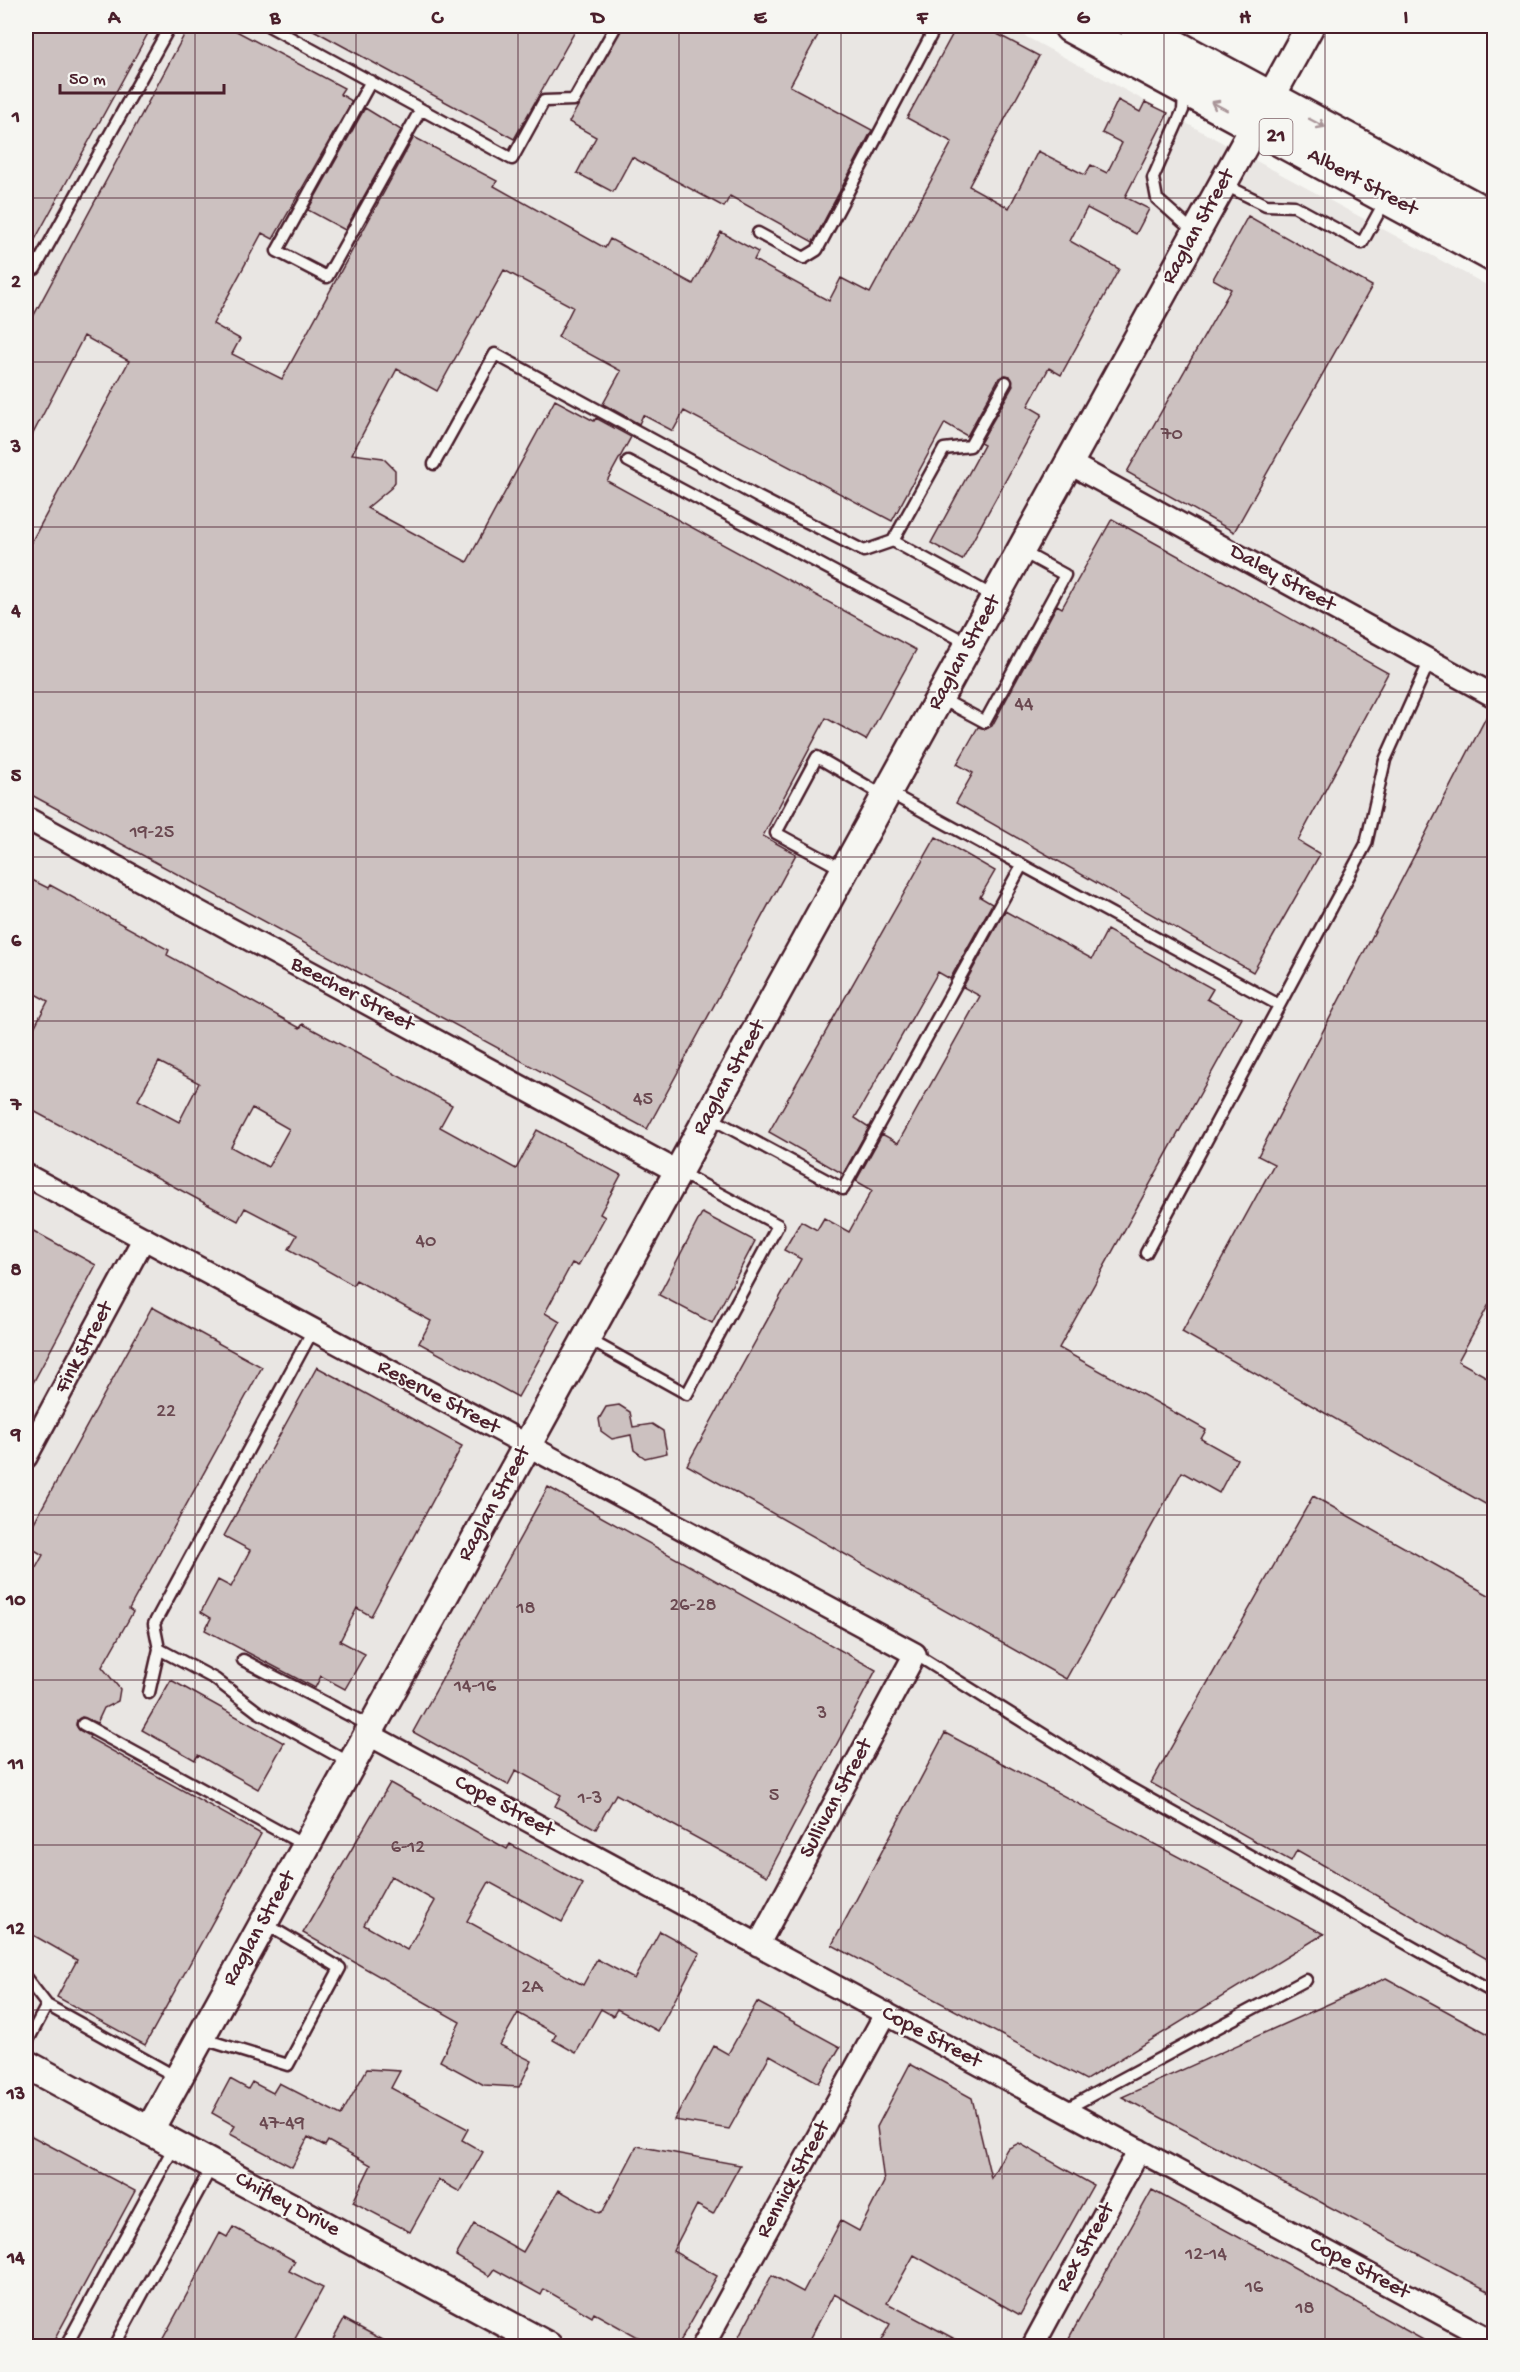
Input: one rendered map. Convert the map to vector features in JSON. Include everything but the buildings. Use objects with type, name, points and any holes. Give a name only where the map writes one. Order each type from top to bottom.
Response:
[{"type":"main road","name":"Albert Street","points":[[1071,26],[1387,197],[1474,220]]},
{"type":"main road","name":"Albert Street","points":[[1136,26],[1270,98],[1474,220],[1494,255]]},
{"type":"street","name":"Raglan Street","points":[[149,2131],[1310,26]]},
{"type":"street","name":"Daley Street","points":[[1069,463],[1494,696]]},
{"type":"street","name":"Beecher Street","points":[[26,818],[678,1172]]},
{"type":"street","name":"Reserve Street","points":[[26,1175],[915,1654]]},
{"type":"street","name":"Fink Street","points":[[26,1457],[144,1238]]},
{"type":"street","name":"Sullivan Street","points":[[758,1945],[915,1654]]},
{"type":"street","name":"Cope Street","points":[[370,1731],[758,1945],[1494,2342]]},
{"type":"street","name":"Rennick Street","points":[[703,2346],[886,2013]]},
{"type":"street","name":"Chifley Drive","points":[[26,2064],[548,2346]]},
{"type":"street","name":"Rex Street","points":[[1033,2346],[1139,2150]]},
{"type":"lane","points":[[35,269],[170,26]]},
{"type":"lane","points":[[269,26],[288,30],[371,81],[512,159],[544,101],[574,100],[616,26]]},
{"type":"lane","points":[[758,233],[804,258],[817,250],[936,26]]},
{"type":"lane","points":[[371,81],[277,251],[327,277],[421,109]]},
{"type":"lane","points":[[1184,87],[1183,110],[1153,178],[1157,199],[1195,234]]},
{"type":"lane","points":[[1223,184],[1266,205],[1294,206],[1362,243],[1387,197]]},
{"type":"lane","points":[[434,464],[495,354],[758,497],[864,551],[893,541],[945,449],[970,446],[1006,382]]},
{"type":"lane","points":[[628,461],[969,644]]},
{"type":"lane","points":[[893,541],[996,597]]},
{"type":"lane","points":[[940,698],[985,722],[991,711],[1065,575],[1020,551]]},
{"type":"lane","points":[[1146,1253],[1366,843],[1385,760],[1430,660]]},
{"type":"lane","points":[[845,870],[776,833],[817,757],[1022,865],[1279,1005]]},
{"type":"lane","points":[[709,1117],[843,1189],[1022,865]]},
{"type":"lane","points":[[586,1338],[687,1394],[778,1225],[678,1172]]},
{"type":"lane","points":[[148,1693],[159,1649],[154,1624],[313,1330]]},
{"type":"lane","points":[[159,1649],[214,1679],[258,1712],[352,1764]]},
{"type":"lane","points":[[915,1654],[1121,1783],[1494,1993]]},
{"type":"lane","points":[[243,1660],[370,1731]]},
{"type":"lane","points":[[83,1724],[306,1846]]},
{"type":"lane","points":[[200,2038],[288,2065],[340,1968],[264,1923]]},
{"type":"lane","points":[[26,1978],[47,2005],[179,2078]]},
{"type":"lane","points":[[1064,2110],[1306,1980]]},
{"type":"lane","points":[[26,2044],[47,2005]]},
{"type":"lane","points":[[66,2346],[175,2145]]},
{"type":"lane","points":[[114,2346],[212,2165]]},
{"type":"shaded area","points":[[26,26],[1006,26],[1494,289],[1494,2346],[26,2346]]}]
